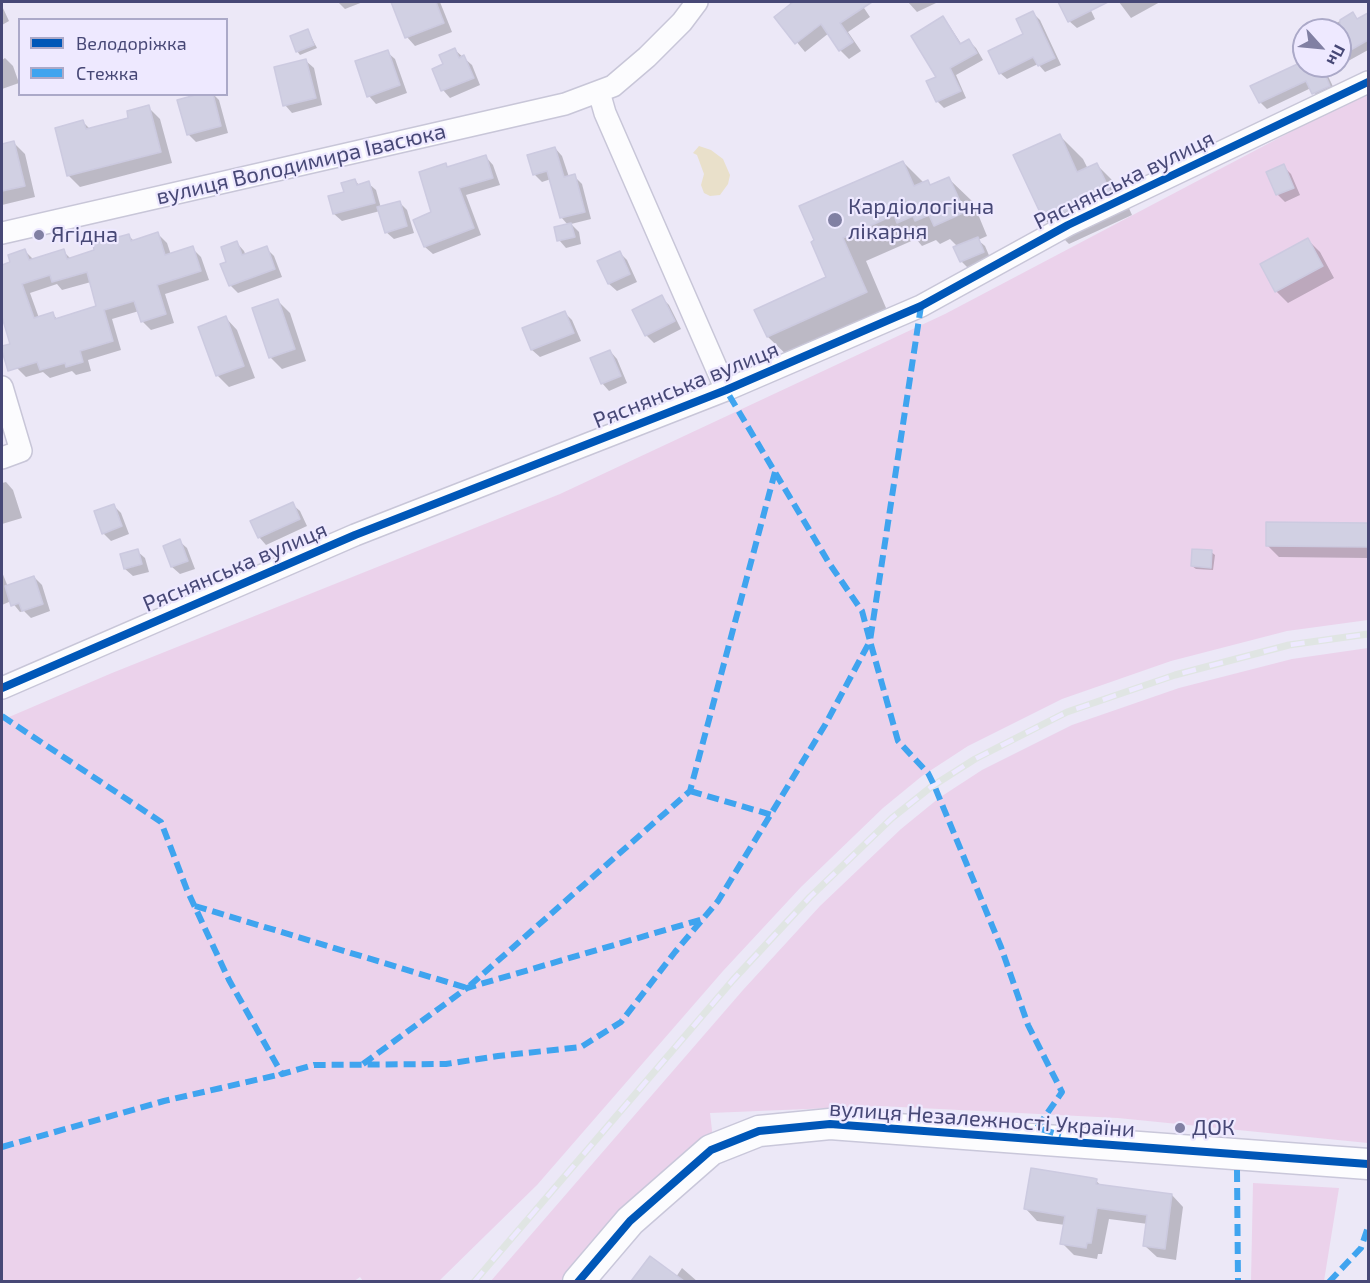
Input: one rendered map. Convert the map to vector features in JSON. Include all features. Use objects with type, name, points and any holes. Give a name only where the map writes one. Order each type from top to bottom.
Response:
[{"type":"main road","name":"вулиця Незалежності України","points":[[578,1281],[630,1221],[711,1150],[759,1131],[830,1125],[1368,1164]]},
{"type":"street","name":"вулиця Володимира Івасюка","points":[[2,233],[565,104],[613,86],[647,57],[682,22],[697,2]]},
{"type":"street","name":"Ряснянська вулиця","points":[[2,688],[355,535],[726,390],[921,306],[1068,225],[1368,82]]},
{"type":"street","name":"Ряснянська вулиця","points":[[599,92],[605,113],[726,390]]},
{"type":"street","points":[[2,387],[21,450],[2,458]]},
{"type":"shaded area","points":[[1368,91],[1368,620],[1287,631],[1171,661],[1062,699],[968,746],[922,776],[883,808],[801,887],[723,971],[537,1185],[439,1281],[363,1281],[360,1277],[353,1282],[2,1281],[2,720],[112,673],[560,494],[945,314]]},
{"type":"shaded area","points":[[699,146],[711,150],[723,159],[730,175],[728,184],[720,195],[710,196],[704,193],[701,185],[704,174],[697,155],[693,153]]},
{"type":"shaded area","points":[[1368,648],[1368,1143],[1118,1118],[880,1106],[710,1113],[713,1139],[623,1214],[560,1281],[490,1282],[743,990],[820,906],[901,829],[939,798],[982,770],[1072,725],[1179,688],[1292,659]]},
{"type":"shaded area","points":[[1253,1183],[1339,1188],[1324,1281],[1251,1281]]},
{"type":"building","points":[[391,2],[436,2],[444,23],[405,38]]},
{"type":"building","points":[[793,2],[872,2],[840,23],[853,42],[839,51],[821,24],[795,44],[774,17]]},
{"type":"building","points":[[1058,2],[1108,2],[1068,22]]},
{"type":"building","points":[[1033,11],[1055,58],[1038,66],[1033,57],[999,74],[988,51],[1023,34],[1016,19]]},
{"type":"building","points":[[1353,12],[1357,19],[1368,13],[1368,40],[1352,49],[1352,18],[1343,18]]},
{"type":"building","points":[[943,16],[960,44],[969,39],[977,53],[950,68],[961,91],[936,102],[926,81],[936,77],[911,36]]},
{"type":"building","points":[[308,29],[314,45],[296,52],[290,36]]},
{"type":"building","points":[[455,48],[459,58],[464,55],[474,78],[441,91],[432,69],[443,64],[439,55]]},
{"type":"building","points":[[388,50],[400,85],[367,97],[355,61]]},
{"type":"building","points":[[306,59],[316,98],[283,106],[274,67]]},
{"type":"building","points":[[1292,67],[1292,78],[1327,78],[1330,86],[1312,94],[1306,81],[1259,103],[1250,86]]},
{"type":"building","points":[[192,96],[214,96],[221,126],[187,135],[177,100]]},
{"type":"building","points":[[149,105],[161,152],[67,176],[55,128],[83,120],[86,129],[128,118],[127,111]]},
{"type":"building","points":[[1060,134],[1077,172],[1097,163],[1110,191],[1044,221],[1013,155]]},
{"type":"building","points":[[14,141],[25,186],[2,191],[2,144]]},
{"type":"building","points":[[555,147],[564,177],[575,174],[585,212],[560,218],[547,171],[533,175],[527,155]]},
{"type":"building","points":[[486,155],[493,178],[459,188],[474,228],[424,247],[413,220],[431,212],[419,172],[446,163],[447,167]]},
{"type":"building","points":[[903,161],[914,186],[928,180],[930,185],[949,177],[965,212],[934,226],[929,215],[915,221],[913,216],[897,223],[894,215],[843,238],[867,292],[767,337],[754,310],[826,277],[811,242],[814,240],[799,206]]},
{"type":"building","points":[[1284,164],[1294,188],[1276,195],[1266,172]]},
{"type":"building","points":[[355,179],[357,185],[369,181],[375,203],[333,214],[328,196],[344,192],[341,183]]},
{"type":"building","points":[[400,201],[407,226],[385,233],[377,207]]},
{"type":"building","points":[[571,223],[575,237],[557,241],[554,227]]},
{"type":"building","points":[[158,232],[165,255],[193,246],[201,271],[157,285],[166,314],[141,322],[134,301],[104,310],[113,341],[80,351],[83,362],[66,367],[65,363],[40,370],[37,362],[8,371],[2,351],[2,346],[10,344],[2,317],[2,265],[10,262],[8,255],[25,249],[29,260],[64,249],[67,259],[94,250],[93,244],[129,234],[131,241]],"holes":[[[87,272],[96,306],[55,319],[53,312],[34,318],[22,284],[50,275],[52,282]]]},
{"type":"building","points":[[978,237],[984,252],[960,262],[953,247]]},
{"type":"building","points":[[1308,238],[1323,266],[1275,292],[1260,264]]},
{"type":"building","points":[[237,241],[242,255],[267,246],[275,269],[229,286],[220,264],[226,262],[221,247]]},
{"type":"building","points":[[620,251],[630,274],[608,284],[597,261]]},
{"type":"building","points":[[662,295],[675,321],[645,336],[632,310]]},
{"type":"building","points":[[278,299],[295,349],[269,358],[252,308]]},
{"type":"building","points":[[565,311],[574,333],[531,350],[522,328]]},
{"type":"building","points":[[226,316],[244,366],[216,376],[198,327]]},
{"type":"building","points":[[610,350],[621,376],[601,384],[590,358]]},
{"type":"building","points":[[293,502],[300,519],[258,538],[250,521]]},
{"type":"building","points":[[114,504],[122,526],[102,534],[94,511]]},
{"type":"building","points":[[1266,522],[1368,523],[1368,547],[1266,546]]},
{"type":"building","points":[[180,539],[188,561],[171,567],[163,546]]},
{"type":"building","points":[[138,549],[142,564],[124,569],[120,554]]},
{"type":"building","points":[[1192,549],[1212,550],[1211,568],[1191,566]]},
{"type":"building","points":[[34,576],[43,604],[22,611],[19,603],[11,606],[5,586]]},
{"type":"building","points":[[1031,1168],[1093,1178],[1097,1179],[1096,1184],[1172,1194],[1165,1249],[1143,1246],[1147,1215],[1097,1208],[1091,1243],[1087,1243],[1086,1248],[1060,1244],[1065,1216],[1024,1209]]},
{"type":"building","points":[[650,1256],[684,1281],[631,1281]]},
{"type":"railway","points":[[474,1282],[733,980],[810,897],[892,818],[931,787],[975,759],[1067,712],[1175,675],[1289,645],[1368,634]]},
{"type":"marked path","points":[[921,306],[870,641],[898,741],[928,773],[934,785],[1001,947],[1028,1025],[1062,1092],[1037,1128],[1061,1135]]},
{"type":"marked path","points":[[2,716],[161,822],[187,890],[229,980],[282,1074],[314,1065],[446,1064],[581,1047],[621,1022],[718,901],[825,725],[870,641],[862,611],[829,563],[726,390]]},
{"type":"marked path","points":[[195,906],[467,988],[690,791],[775,472]]},
{"type":"marked path","points":[[690,791],[772,815]]},
{"type":"marked path","points":[[363,1064],[467,988],[703,919]]},
{"type":"marked path","points":[[2,1147],[164,1101],[282,1074]]},
{"type":"marked path","points":[[1237,1170],[1238,1282]]},
{"type":"marked path","points":[[1329,1282],[1361,1248],[1368,1227]]},
{"type":"cycle path","points":[[2,688],[355,535],[726,390],[921,306],[1068,225],[1368,82]]},
{"type":"cycle path","points":[[578,1282],[630,1221],[711,1150],[759,1131],[830,1124],[1368,1164]]},
{"type":"place","name":"Кардіологічна лікарня","points":[[835,220]]},
{"type":"place","name":"Ягідна","points":[[39,235]]},
{"type":"place","name":"ДОК","points":[[1180,1128]]}]
